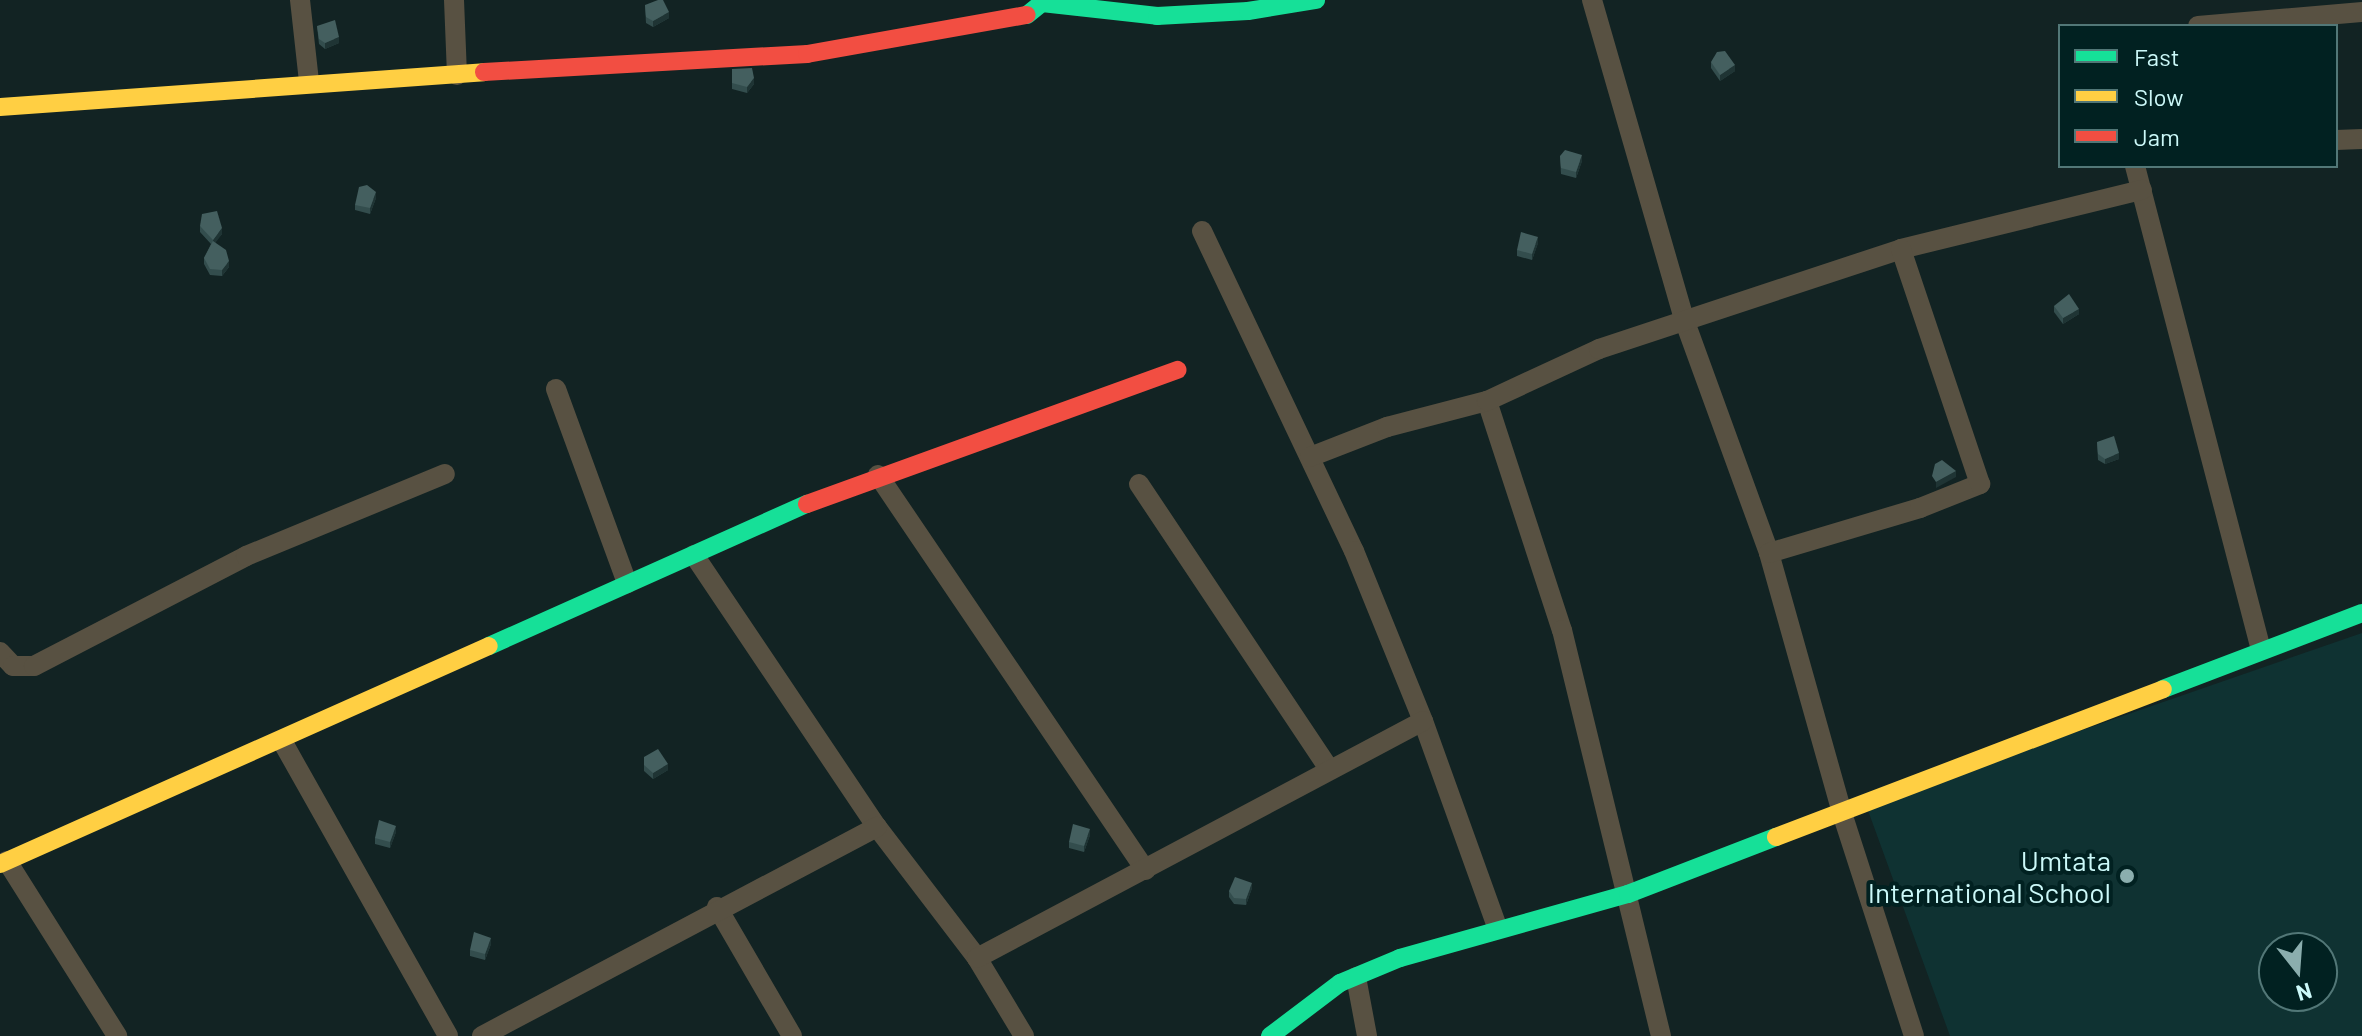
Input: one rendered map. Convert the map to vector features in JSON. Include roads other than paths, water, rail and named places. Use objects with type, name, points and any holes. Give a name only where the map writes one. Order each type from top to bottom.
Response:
[{"type":"street","points":[[300,0],[309,81]]},
{"type":"street","points":[[454,0],[457,75]]},
{"type":"street","points":[[0,107],[309,81],[807,54],[1021,20],[1041,1],[1117,5],[1195,14],[1316,0]]},
{"type":"street","points":[[1592,0],[1685,322],[1769,553],[1841,810],[1914,1036]]},
{"type":"street","points":[[2221,24],[2362,12]]},
{"type":"street","points":[[2338,140],[2362,139]]},
{"type":"street","points":[[2136,168],[2261,649]]},
{"type":"street","points":[[1310,457],[1387,427],[1487,401],[1599,349],[1901,249],[2142,190]]},
{"type":"street","points":[[1202,231],[1310,457],[1423,721],[1497,927]]},
{"type":"street","points":[[1769,553],[1920,508],[1980,484],[1901,249]]},
{"type":"street","points":[[117,1036],[3,862],[282,741],[627,583],[878,475],[1177,370]]},
{"type":"street","points":[[556,389],[627,583]]},
{"type":"street","points":[[1487,401],[1562,630],[1661,1036]]},
{"type":"street","points":[[0,652],[13,666],[34,666],[246,556],[445,474]]},
{"type":"street","points":[[878,475],[1145,870]]},
{"type":"street","points":[[1139,484],[1329,769]]},
{"type":"street","points":[[694,555],[877,827],[977,958],[1024,1036]]},
{"type":"street","points":[[1270,1036],[1356,977],[1497,927],[1628,894],[2261,649],[2362,613]]},
{"type":"street","points":[[977,958],[1423,721]]},
{"type":"street","points":[[282,741],[448,1036]]},
{"type":"street","points":[[482,1036],[717,907],[877,827]]},
{"type":"street","points":[[717,907],[792,1036]]},
{"type":"street","points":[[1356,977],[1367,1036]]},
{"type":"place","name":"Umtata International School","points":[[2127,876]]}]
